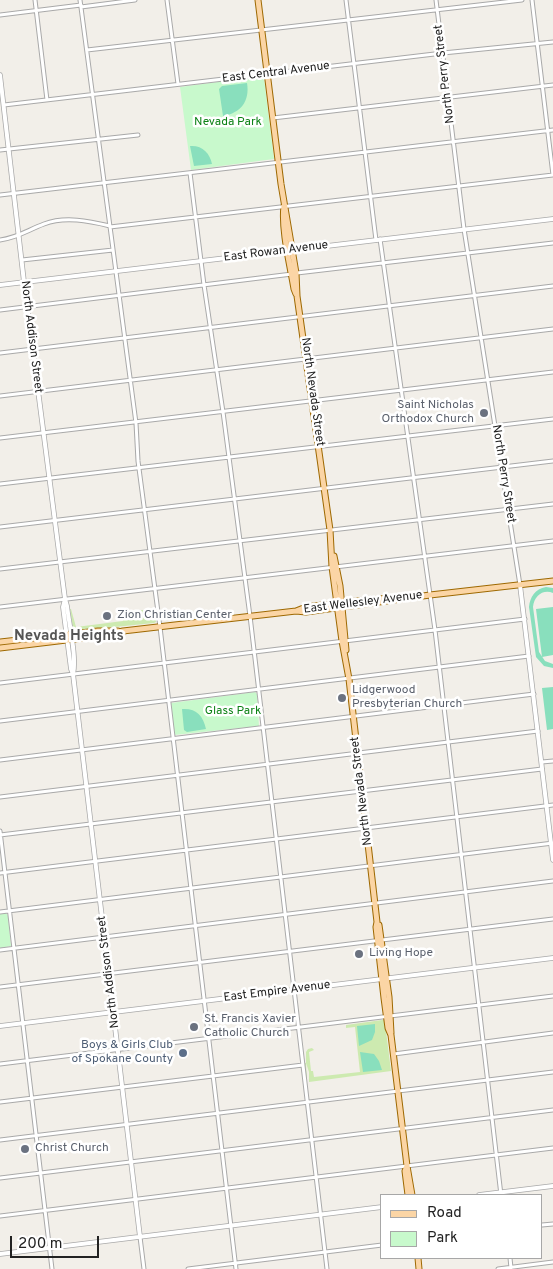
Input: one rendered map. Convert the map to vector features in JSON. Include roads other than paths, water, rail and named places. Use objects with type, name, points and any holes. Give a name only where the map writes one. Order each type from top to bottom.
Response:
[{"type":"main road","name":"North Nevada Street","points":[[258,0],[284,206],[287,214],[294,288],[301,316],[325,488],[354,716],[388,1016],[412,1194]]},
{"type":"main road","name":"East Wellesley Avenue","points":[[0,642],[108,635],[123,631],[296,611],[306,607],[340,605],[553,581]]},
{"type":"main road","name":"East Wellesley Avenue","points":[[0,648],[69,637]]},
{"type":"main road","name":"North Nevada Street","points":[[407,1166],[405,1170],[408,1194]]},
{"type":"street","points":[[36,0],[47,100]]},
{"type":"street","points":[[80,0],[136,423],[139,468],[160,627],[236,1269]]},
{"type":"street","points":[[0,15],[135,0]]},
{"type":"street","points":[[167,0],[178,84]]},
{"type":"street","points":[[346,0],[370,196],[384,263],[440,667],[501,1194],[553,1186]]},
{"type":"street","name":"North Perry Street","points":[[436,0],[464,229],[520,585],[553,860]]},
{"type":"street","points":[[87,50],[522,0]]},
{"type":"street","points":[[0,240],[19,236],[46,223],[61,221],[83,220],[110,226],[553,175],[532,0]]},
{"type":"street","name":"East Central Avenue","points":[[2,106],[443,53],[553,42]]},
{"type":"street","name":"North Addison Street","points":[[0,75],[2,106],[9,149],[43,433],[64,599],[67,606],[71,669],[78,712],[144,1269]]},
{"type":"street","points":[[273,118],[553,85]]},
{"type":"street","points":[[0,195],[553,130]]},
{"type":"street","points":[[0,150],[138,135]]},
{"type":"street","points":[[190,173],[250,616],[327,1269]]},
{"type":"street","name":"East Rowan Avenue","points":[[0,285],[553,219]]},
{"type":"street","points":[[0,310],[553,243]]},
{"type":"street","points":[[22,260],[113,250]]},
{"type":"street","points":[[0,353],[553,286]]},
{"type":"street","points":[[0,396],[553,329]]},
{"type":"street","points":[[0,438],[553,372]]},
{"type":"street","points":[[0,484],[553,419]]},
{"type":"street","points":[[0,527],[553,461]]},
{"type":"street","points":[[0,569],[553,504]]},
{"type":"street","points":[[0,607],[553,541]]},
{"type":"street","points":[[0,684],[524,619]]},
{"type":"street","points":[[0,721],[529,656]]},
{"type":"street","points":[[0,760],[534,694]]},
{"type":"street","points":[[0,797],[538,731]]},
{"type":"street","points":[[542,762],[553,761]]},
{"type":"street","points":[[0,835],[542,769]]},
{"type":"street","points":[[0,873],[553,805]]},
{"type":"street","points":[[0,830],[52,1269]]},
{"type":"street","points":[[0,912],[552,843]]},
{"type":"street","points":[[0,950],[553,881]]},
{"type":"street","points":[[0,988],[553,919]]},
{"type":"street","name":"East Empire Avenue","points":[[0,1026],[553,958]]},
{"type":"street","points":[[0,1064],[553,996]]},
{"type":"street","points":[[393,1054],[553,1033]]},
{"type":"street","points":[[0,1102],[304,1065]]},
{"type":"street","points":[[0,1140],[553,1072]]},
{"type":"street","points":[[0,1178],[553,1110]]},
{"type":"street","points":[[0,1216],[553,1148]]},
{"type":"street","points":[[0,1254],[380,1207]]},
{"type":"street","points":[[188,1269],[380,1245]]},
{"type":"street","points":[[498,1269],[553,1262]]},
{"type":"place","name":"Saint Nicholas Orthodox Church","points":[[484,413]]},
{"type":"place","name":"Zion Christian Center","points":[[107,616]]},
{"type":"place","name":"Lidgerwood Presbyterian Church","points":[[342,698]]},
{"type":"place","name":"Living Hope","points":[[359,954]]},
{"type":"place","name":"St. Francis Xavier Catholic Church","points":[[194,1027]]},
{"type":"place","name":"Boys & Girls Club of Spokane County","points":[[183,1053]]},
{"type":"place","name":"Christ Church","points":[[25,1149]]},
{"type":"district","name":"Nevada Heights","points":[[69,637]]},
{"type":"park label","name":"Nevada Park","points":[[228,123]]},
{"type":"park label","name":"Glass Park","points":[[233,712]]}]
